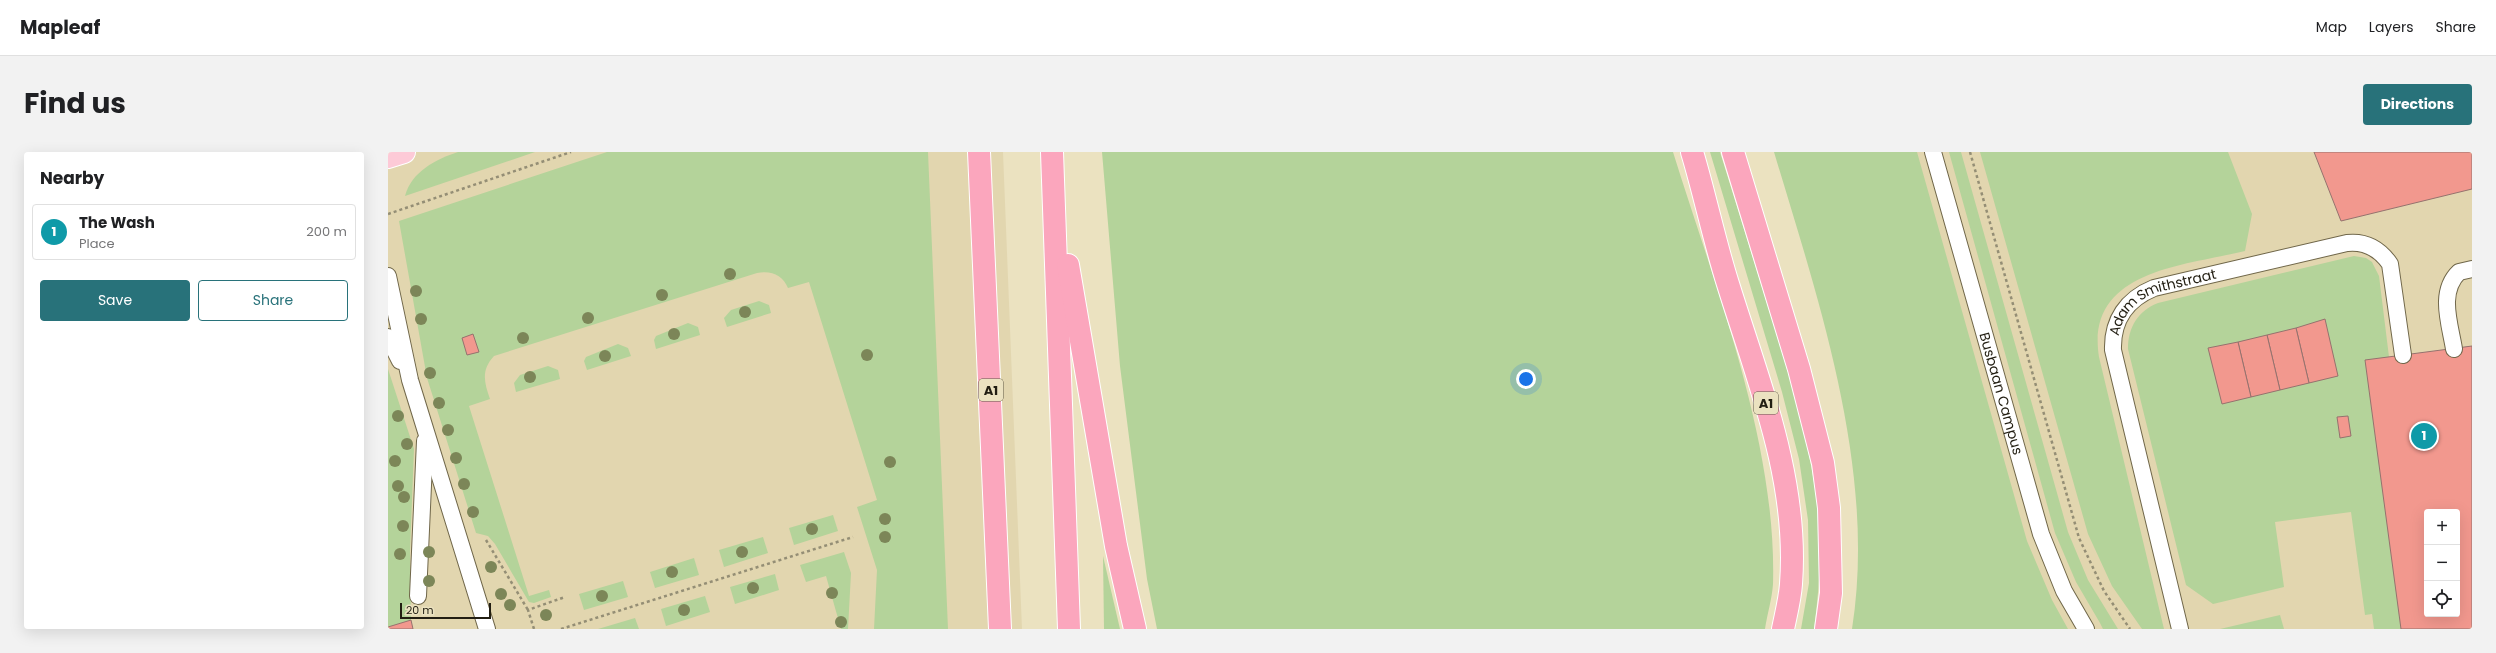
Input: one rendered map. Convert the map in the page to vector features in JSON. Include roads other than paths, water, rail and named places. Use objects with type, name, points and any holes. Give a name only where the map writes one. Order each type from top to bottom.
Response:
[{"type":"highway","name":"A1","points":[[979,152],[1000,629]]},
{"type":"highway","points":[[1052,152],[1069,629]]},
{"type":"highway","name":"A1","points":[[1692,152],[1727,282],[1770,414],[1781,462],[1790,523],[1791,584],[1783,629]]},
{"type":"highway","points":[[1733,152],[1799,369],[1823,463],[1829,508],[1831,593],[1826,629]]},
{"type":"highway","points":[[1054,182],[1116,546],[1136,629]]},
{"type":"main road","points":[[388,157],[404,152]]},
{"type":"lane","name":"Busbaan Campus","points":[[1933,152],[2040,534],[2064,591],[2086,629]]},
{"type":"lane","name":"Adam Smithstraat","points":[[2180,629],[2113,350],[2116,325],[2127,306],[2143,292],[2154,288],[2346,243],[2364,243],[2380,252],[2390,264],[2403,355]]},
{"type":"lane","points":[[2454,349],[2447,305],[2447,288],[2459,272],[2472,269]]},
{"type":"lane","points":[[388,276],[410,380],[487,629]]},
{"type":"lane","points":[[388,337],[410,380]]},
{"type":"lane","points":[[418,596],[426,431]]},
{"type":"place","name":"The Wash","points":[[2424,436]]}]
